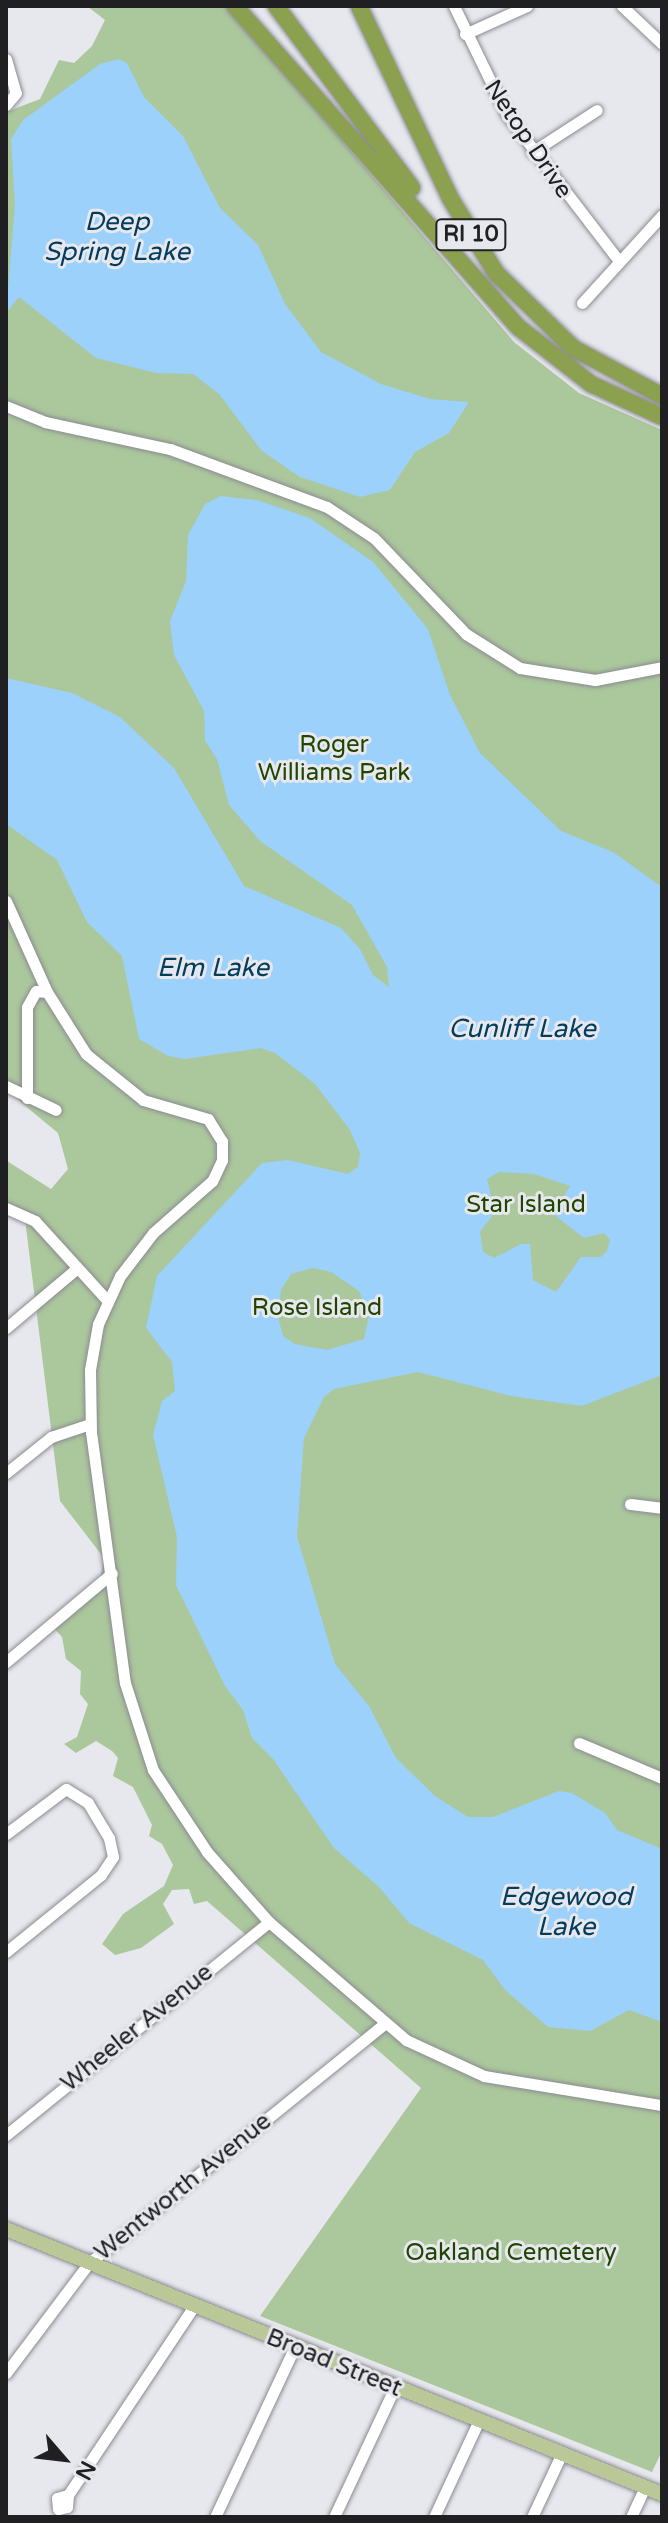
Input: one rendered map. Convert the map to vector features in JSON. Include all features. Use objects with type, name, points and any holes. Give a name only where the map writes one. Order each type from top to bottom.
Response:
[{"type":"highway","points":[[235,6],[411,200],[481,287]]},
{"type":"highway","name":"RI 10","points":[[276,6],[481,287],[562,364],[662,417]]},
{"type":"highway","name":"RI 10","points":[[359,6],[454,206],[496,273],[573,348],[662,396]]},
{"type":"main road","name":"Broad Street","points":[[6,2229],[662,2494]]},
{"type":"street","name":"Netop Drive","points":[[454,6],[465,34],[532,152],[619,261]]},
{"type":"street","points":[[465,34],[527,6]]},
{"type":"street","points":[[622,6],[662,44]]},
{"type":"street","points":[[6,59],[16,93],[6,105]]},
{"type":"street","points":[[532,152],[597,110]]},
{"type":"street","points":[[582,303],[619,261],[660,222]]},
{"type":"street","points":[[6,406],[45,422],[170,449],[327,507],[381,544],[466,634],[520,668],[595,680],[662,667]]},
{"type":"street","points":[[6,901],[47,992],[73,1037],[107,1075],[151,1104],[208,1119],[222,1141],[222,1160],[212,1181],[153,1233],[107,1300],[93,1345],[90,1424],[128,1701],[147,1758],[199,1840],[269,1922],[384,2024],[439,2058],[484,2076],[662,2105]]},
{"type":"street","points":[[27,1098],[27,1007],[33,993],[47,992]]},
{"type":"street","points":[[6,1086],[56,1110]]},
{"type":"street","points":[[6,1208],[35,1221],[107,1300]]},
{"type":"street","points":[[6,1328],[76,1269]]},
{"type":"street","points":[[6,1473],[51,1437],[90,1424]]},
{"type":"street","points":[[630,1504],[662,1508]]},
{"type":"street","points":[[6,1662],[112,1573]]},
{"type":"street","points":[[579,1743],[662,1778]]},
{"type":"street","points":[[6,1834],[66,1789],[91,1808],[113,1857],[101,1875],[6,1952]]},
{"type":"street","name":"Wheeler Avenue","points":[[6,2135],[269,1922]]},
{"type":"street","name":"Wentworth Avenue","points":[[6,2373],[89,2263],[384,2024]]},
{"type":"street","points":[[68,2495],[194,2306]]},
{"type":"street","points":[[215,2517],[295,2346]]},
{"type":"street","points":[[334,2517],[395,2387]]},
{"type":"street","points":[[434,2517],[478,2422]]},
{"type":"street","points":[[532,2517],[561,2455]]},
{"type":"street","points":[[631,2517],[644,2489]]},
{"type":"green space","name":"Roger Williams Park","points":[[87,6],[227,6],[514,342],[579,393],[662,430],[662,2451],[652,2472],[260,2316],[421,2088],[207,1901],[194,1904],[189,1889],[172,1890],[163,1904],[174,1924],[141,1948],[115,1955],[102,1944],[123,1914],[164,1886],[173,1865],[162,1844],[149,1836],[152,1825],[133,1787],[113,1776],[118,1758],[112,1751],[96,1741],[76,1753],[64,1744],[77,1737],[88,1704],[80,1694],[81,1671],[66,1659],[62,1637],[50,1624],[99,1585],[104,1558],[60,1501],[25,1219],[6,1210],[7,1161],[51,1189],[68,1169],[58,1133],[6,1090],[6,112],[40,99],[59,60],[74,63],[92,46],[105,20]]},
{"type":"water","name":"Deep Spring Lake","points":[[118,59],[127,63],[144,97],[183,136],[220,208],[258,245],[285,304],[321,352],[381,384],[430,399],[469,402],[449,433],[415,452],[390,490],[360,497],[300,477],[262,451],[219,394],[193,374],[156,373],[96,358],[19,297],[6,313],[15,204],[11,139],[23,120],[100,64]]},
{"type":"water","points":[[221,496],[257,500],[310,518],[373,562],[428,629],[450,695],[480,753],[561,831],[613,852],[662,887],[662,1375],[582,1406],[511,1396],[418,1372],[334,1389],[324,1397],[304,1438],[297,1536],[335,1664],[369,1706],[396,1758],[435,1796],[468,1817],[493,1817],[559,1791],[572,1793],[605,1813],[617,1830],[662,1849],[662,2022],[629,2010],[590,2031],[548,2027],[505,1990],[483,1960],[409,1923],[379,1887],[334,1848],[273,1759],[252,1738],[243,1710],[225,1686],[176,1585],[177,1537],[153,1435],[162,1401],[175,1391],[172,1362],[146,1328],[157,1276],[262,1163],[288,1160],[348,1174],[358,1167],[360,1153],[350,1130],[315,1084],[275,1053],[261,1048],[185,1059],[168,1056],[139,1039],[122,956],[87,922],[57,860],[6,824],[6,678],[72,693],[120,717],[174,768],[244,886],[341,928],[360,949],[373,975],[389,987],[387,967],[352,905],[260,841],[229,805],[217,759],[205,741],[204,711],[174,655],[170,621],[186,581],[188,535],[205,504]],"holes":[[[499,1172],[534,1174],[570,1186],[553,1214],[584,1238],[604,1233],[610,1240],[607,1251],[601,1257],[581,1257],[556,1292],[533,1280],[530,1244],[521,1244],[494,1258],[483,1252],[480,1232],[495,1212],[487,1179]],[[313,1268],[331,1272],[359,1291],[369,1315],[364,1339],[327,1350],[295,1344],[283,1336],[278,1317],[281,1290],[291,1274]]]},
{"type":"water label","name":"Elm Lake","points":[[213,968]]},
{"type":"water label","name":"Cunliff Lake","points":[[522,1029]]},
{"type":"water label","name":"Edgewood Lake","points":[[566,1912]]},
{"type":"park label","name":"Star Island","points":[[526,1205]]},
{"type":"park label","name":"Rose Island","points":[[317,1308]]},
{"type":"park label","name":"Oakland Cemetery","points":[[511,2253]]}]
